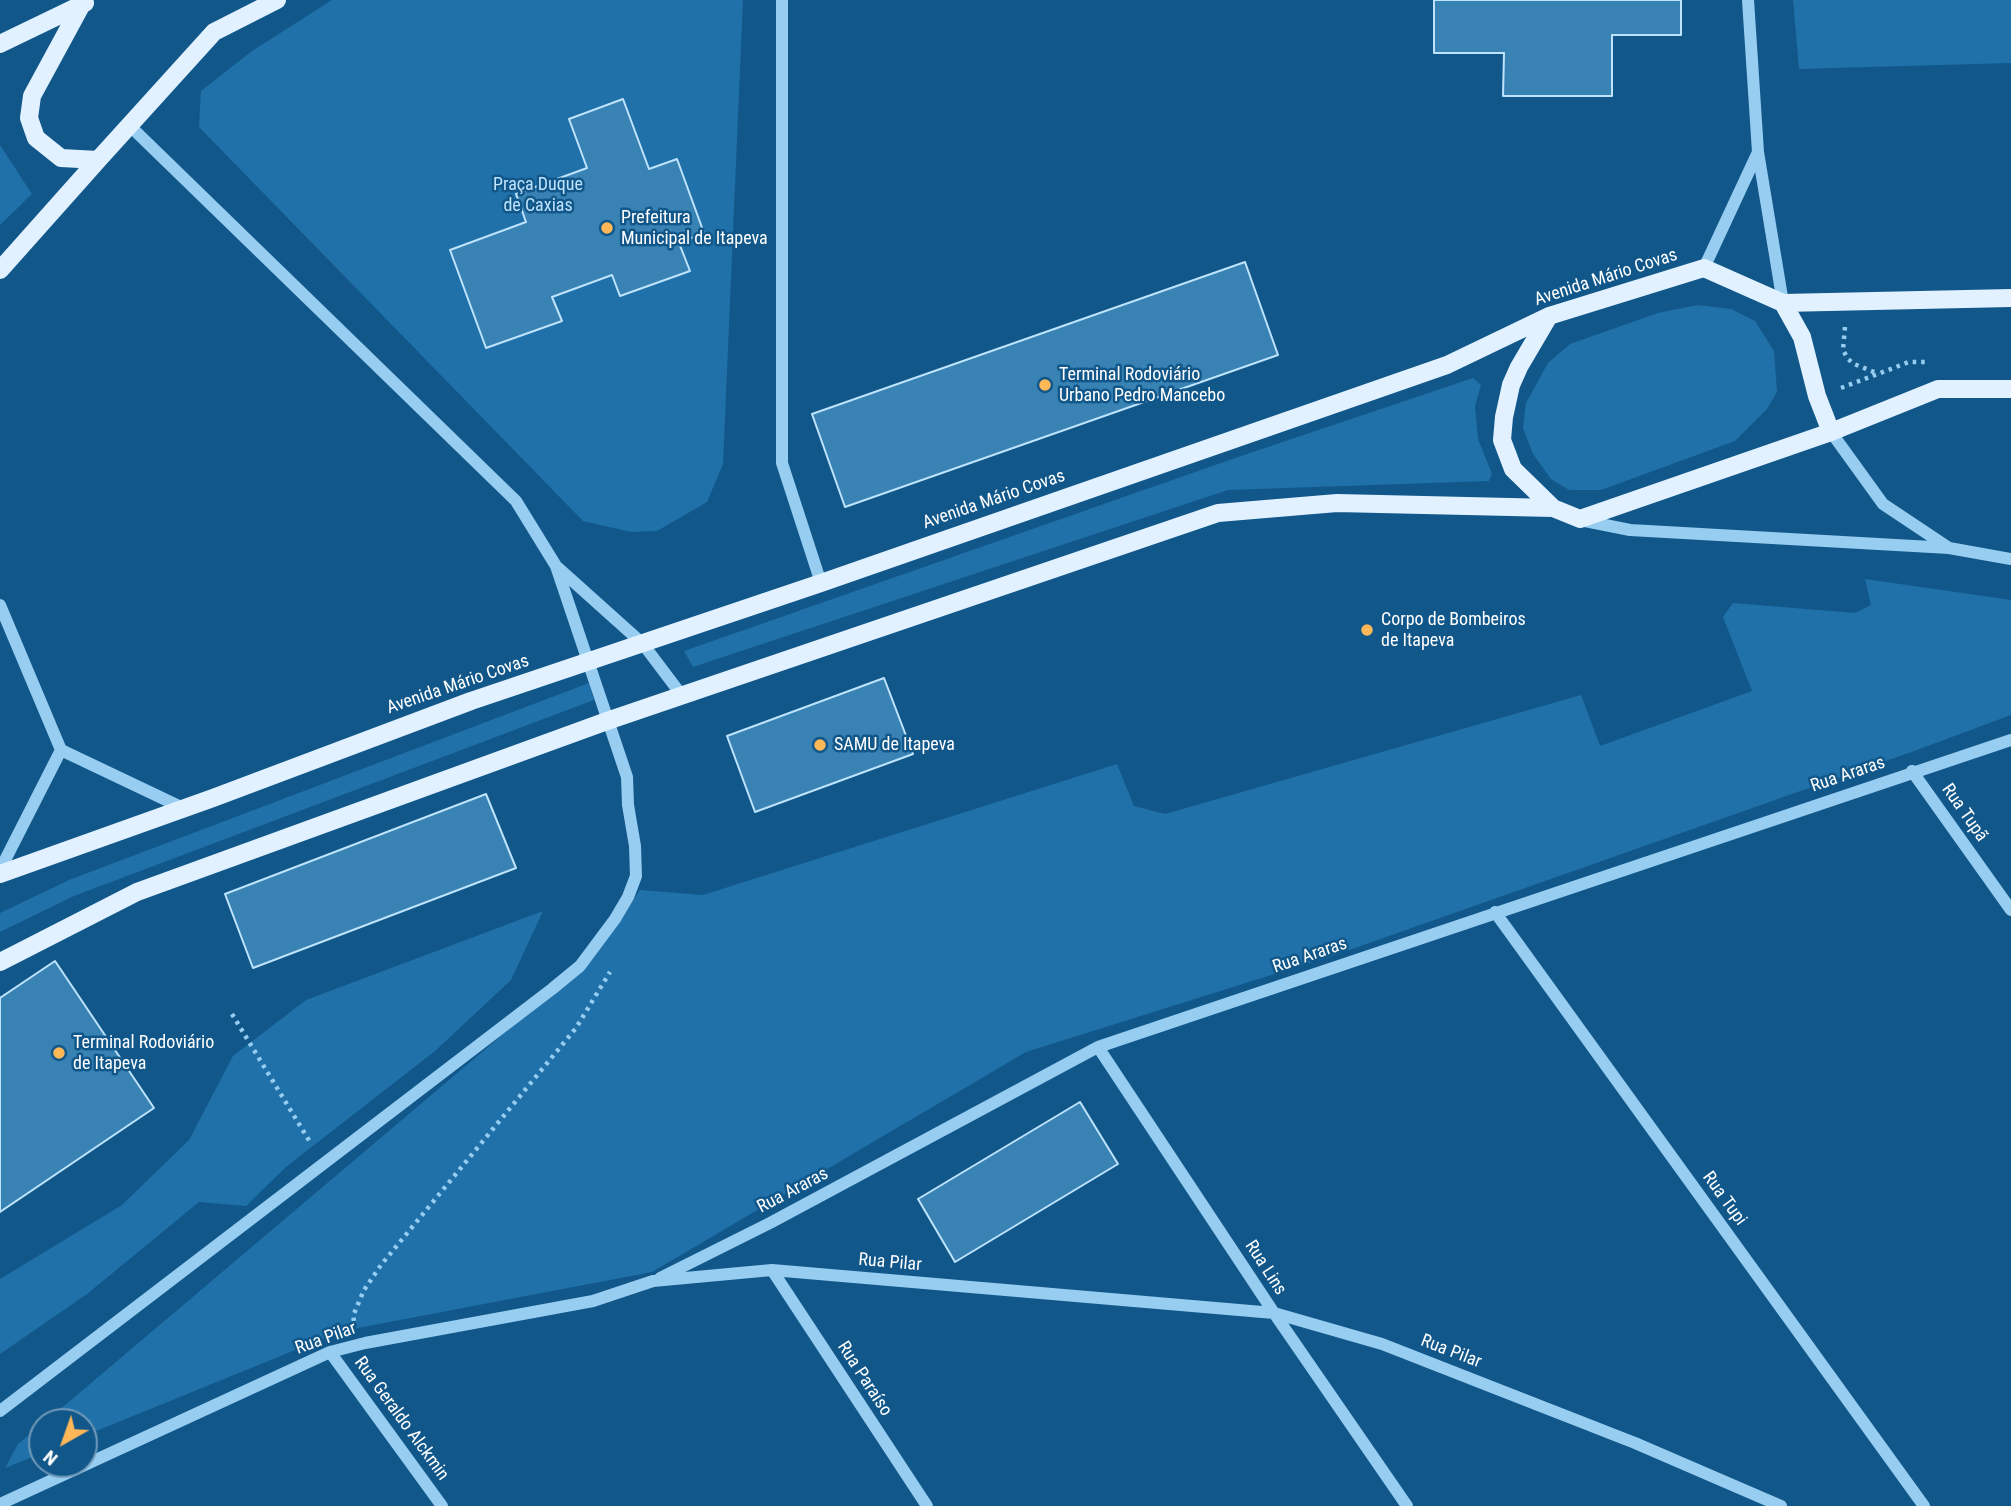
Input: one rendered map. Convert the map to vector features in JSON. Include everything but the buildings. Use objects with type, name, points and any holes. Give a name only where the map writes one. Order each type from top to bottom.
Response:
[{"type":"main road","points":[[0,270],[214,32],[277,0]]},
{"type":"main road","points":[[86,2],[32,96],[29,118],[36,138],[61,158],[98,160]]},
{"type":"main road","points":[[0,44],[86,2]]},
{"type":"main road","name":"Avenida Mário Covas","points":[[0,872],[183,808],[458,706],[1447,365],[1549,316],[1704,268],[1783,303],[2011,298]]},
{"type":"main road","points":[[1783,303],[1802,337],[1817,396],[1831,432]]},
{"type":"main road","points":[[1549,316],[1511,385],[1502,440],[1513,469],[1553,508]]},
{"type":"main road","points":[[0,962],[137,892],[607,721],[1218,513],[1338,503],[1553,508],[1580,519],[1831,432],[1938,389],[2011,389]]},
{"type":"street","points":[[782,0],[782,463],[821,583]]},
{"type":"street","points":[[1748,0],[1758,152],[1783,303]]},
{"type":"street","points":[[0,1411],[580,966],[615,919],[636,876],[627,777],[556,566],[516,502],[130,125]]},
{"type":"street","points":[[1704,268],[1758,152]]},
{"type":"street","points":[[1831,432],[1883,504],[1949,548]]},
{"type":"street","points":[[1580,519],[1630,530],[1949,548],[2011,559]]},
{"type":"street","points":[[556,566],[643,644],[683,697]]},
{"type":"street","points":[[0,605],[61,750],[183,808]]},
{"type":"street","name":"Rua Araras","points":[[653,1281],[770,1223],[1098,1047],[1912,771],[2011,740]]},
{"type":"street","points":[[0,872],[61,750]]},
{"type":"street","name":"Rua Tupã","points":[[1912,771],[2011,910]]},
{"type":"street","name":"Rua Tupi","points":[[1495,912],[1924,1506]]},
{"type":"street","name":"Rua Lins","points":[[1098,1047],[1274,1314],[1407,1506]]},
{"type":"street","name":"Rua Pilar","points":[[0,1504],[331,1352],[365,1343],[593,1301],[653,1281],[772,1270],[1274,1314],[1382,1344],[1635,1443],[1782,1506]]},
{"type":"street","name":"Rua Paraíso","points":[[772,1270],[927,1506]]},
{"type":"street","name":"Rua Geraldo Alckmin","points":[[331,1352],[442,1506]]},
{"type":"path","points":[[1846,323],[1842,337],[1843,350],[1848,359],[1854,365],[1879,374]]},
{"type":"path","points":[[365,1343],[357,1335],[353,1316],[364,1290],[389,1254],[576,1028],[604,985],[614,962]]},
{"type":"path","points":[[232,1014],[324,1164]]},
{"type":"green space","name":"Praça Duque de Caxias","points":[[332,0],[743,0],[723,464],[707,502],[657,531],[631,532],[583,521],[199,127],[201,91],[252,51]]},
{"type":"green space","points":[[1793,0],[2011,0],[2011,63],[1799,69]]},
{"type":"green space","points":[[0,145],[32,194],[0,225]]},
{"type":"green space","points":[[1698,305],[1731,309],[1755,321],[1774,351],[1777,392],[1767,409],[1735,441],[1601,490],[1569,490],[1551,479],[1533,454],[1523,428],[1526,403],[1548,363],[1570,344],[1658,313]]},
{"type":"green space","points":[[1473,378],[1481,385],[1475,406],[1478,439],[1492,474],[1489,481],[1228,490],[693,667],[684,651],[1241,456]]},
{"type":"green space","points":[[1865,579],[2011,600],[2011,715],[1335,955],[1026,1052],[652,1272],[342,1331],[98,1430],[98,1408],[62,1408],[592,959],[640,890],[703,895],[1117,764],[1134,806],[1165,814],[1581,695],[1600,746],[1752,691],[1723,617],[1733,603],[1855,613],[1871,605]]},
{"type":"green space","points":[[589,683],[594,700],[74,896],[0,932],[0,913],[69,880]]},
{"type":"green space","points":[[543,911],[511,980],[435,1051],[286,1167],[246,1206],[199,1202],[87,1294],[0,1354],[0,1279],[122,1205],[189,1140],[233,1056],[306,1000]]},
{"type":"green space","points":[[28,1436],[28,1459],[5,1468],[18,1444]]},
{"type":"place","name":"Prefeitura Municipal de Itapeva","points":[[607,228]]},
{"type":"place","name":"Terminal Rodoviário Urbano Pedro Mancebo","points":[[1045,385]]},
{"type":"place","name":"Corpo de Bombeiros de Itapeva","points":[[1367,630]]},
{"type":"place","name":"SAMU de Itapeva","points":[[820,745]]},
{"type":"place","name":"Terminal Rodoviário de Itapeva","points":[[59,1053]]}]
